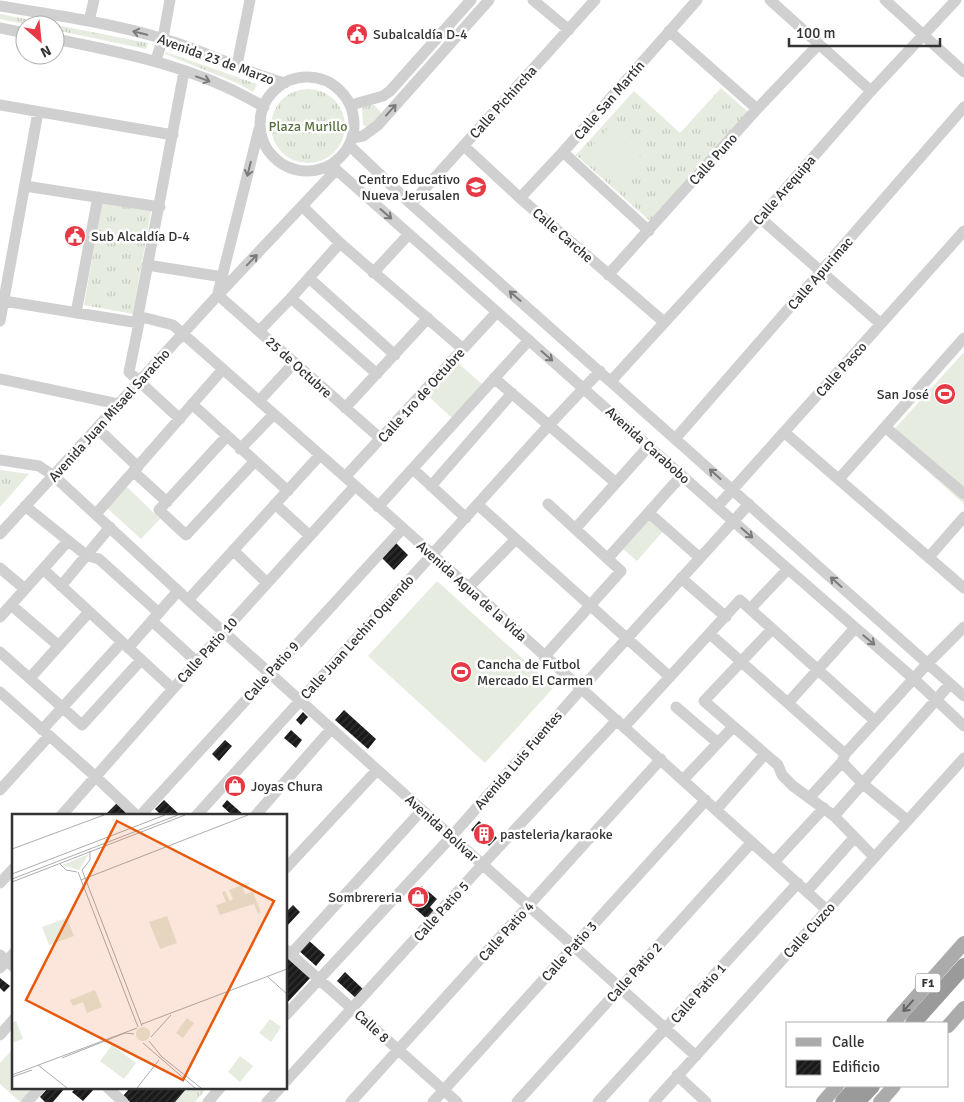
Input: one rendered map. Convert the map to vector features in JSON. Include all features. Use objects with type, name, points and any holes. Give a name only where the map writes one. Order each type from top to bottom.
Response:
[{"type":"highway","name":"F1","points":[[914,1022],[964,966]]},
{"type":"highway","name":"F1","points":[[929,1022],[964,983]]},
{"type":"highway","points":[[843,1102],[856,1087]]},
{"type":"highway","points":[[857,1102],[871,1087]]},
{"type":"main road","name":"F1","points":[[894,1022],[964,943]]},
{"type":"main road","points":[[949,1025],[964,1008]]},
{"type":"main road","points":[[822,1102],[836,1087]]},
{"type":"main road","points":[[880,1102],[893,1087]]},
{"type":"street","points":[[89,22],[94,0]]},
{"type":"street","points":[[156,60],[163,38],[170,0]]},
{"type":"street","points":[[237,65],[250,0]]},
{"type":"street","points":[[351,105],[383,96],[390,91],[471,0]]},
{"type":"street","points":[[351,142],[378,125],[489,0]]},
{"type":"street","points":[[533,0],[569,30]]},
{"type":"street","name":"Calle Pichincha","points":[[411,204],[595,0]]},
{"type":"street","name":"Calle San Martín","points":[[520,198],[697,0]]},
{"type":"street","points":[[770,0],[871,91]]},
{"type":"street","points":[[885,0],[964,72]]},
{"type":"street","name":"Calle Arequipa","points":[[611,381],[760,218],[871,91],[956,0]]},
{"type":"street","name":"Avenida 23 de Marzo","points":[[0,6],[163,38],[197,49],[263,77],[285,83]]},
{"type":"street","points":[[0,28],[15,31]]},
{"type":"street","points":[[669,31],[757,110]]},
{"type":"street","name":"Avenida 23 de Marzo","points":[[65,41],[156,60],[227,88],[264,107]]},
{"type":"street","name":"Calle Puno","points":[[608,275],[819,44]]},
{"type":"street","points":[[180,419],[128,372],[184,72]]},
{"type":"street","points":[[305,77],[325,81],[339,89],[351,105],[355,122],[351,142],[344,155],[334,167],[307,172],[292,169],[283,165],[271,155],[266,146],[260,122],[264,107],[272,93],[285,83],[305,77]]},
{"type":"street","points":[[0,105],[173,134]]},
{"type":"street","name":"Calle Apurimac","points":[[675,439],[964,106]]},
{"type":"street","points":[[0,321],[38,112]]},
{"type":"street","name":"Avenida Juan Misael Saracho","points":[[218,295],[260,122]]},
{"type":"street","name":"Avenida Carabobo","points":[[351,142],[411,204],[600,370],[964,696]]},
{"type":"street","name":"Calle Carche","points":[[464,146],[520,198],[664,322]]},
{"type":"street","points":[[563,152],[649,231]]},
{"type":"street","name":"Avenida Carabobo","points":[[334,167],[914,679],[964,726]]},
{"type":"street","name":"Avenida Juan Misael Saracho","points":[[0,534],[182,334],[302,206],[334,167]]},
{"type":"street","points":[[25,186],[160,207]]},
{"type":"street","points":[[76,313],[98,197]]},
{"type":"street","points":[[302,206],[340,244],[462,349]]},
{"type":"street","points":[[760,218],[881,324]]},
{"type":"street","name":"Calle Pasco","points":[[718,507],[964,231]]},
{"type":"street","points":[[373,272],[409,234]]},
{"type":"street","points":[[259,331],[340,244]]},
{"type":"street","points":[[147,266],[223,277]]},
{"type":"street","points":[[309,278],[395,355]]},
{"type":"street","name":"25 de Octubre","points":[[218,295],[382,439]]},
{"type":"street","points":[[291,298],[377,374]]},
{"type":"street","name":"Avenida Agua de la Vida","points":[[4,301],[76,313],[172,325],[346,477],[827,910]]},
{"type":"street","name":"Calle 1ro de Octubre","points":[[346,477],[497,312]]},
{"type":"street","points":[[345,408],[428,318]]},
{"type":"street","points":[[839,479],[964,338]]},
{"type":"street","points":[[378,506],[529,340]]},
{"type":"street","points":[[259,401],[294,363]]},
{"type":"street","points":[[96,514],[223,369]]},
{"type":"street","name":"Calle Juan Lechin Oquendo","points":[[198,814],[600,370]]},
{"type":"street","points":[[494,378],[616,483]]},
{"type":"street","points":[[0,380],[118,404]]},
{"type":"street","points":[[431,486],[512,393]]},
{"type":"street","points":[[192,404],[288,491]]},
{"type":"street","points":[[240,449],[274,414]]},
{"type":"street","points":[[885,427],[964,494]]},
{"type":"street","points":[[97,428],[167,502]]},
{"type":"street","points":[[784,432],[964,588]]},
{"type":"street","points":[[227,436],[158,510],[186,535],[254,462]]},
{"type":"street","points":[[575,529],[649,446]]},
{"type":"street","points":[[0,460],[39,466],[54,476],[188,600],[320,455]]},
{"type":"street","points":[[413,469],[466,518]]},
{"type":"street","points":[[608,558],[682,475]]},
{"type":"street","name":"Calle Patio 10","points":[[63,814],[355,486]]},
{"type":"street","points":[[275,504],[310,536]]},
{"type":"street","points":[[544,656],[621,571],[548,504]]},
{"type":"street","name":"Avenida Luis Fuentes","points":[[288,1013],[452,836],[581,689],[749,504]]},
{"type":"street","points":[[478,505],[670,677]]},
{"type":"street","points":[[25,506],[86,555],[99,559],[197,662]]},
{"type":"street","points":[[648,513],[700,558]]},
{"type":"street","points":[[929,558],[964,517]]},
{"type":"street","points":[[61,586],[110,527]]},
{"type":"street","name":"Calle Patio 9","points":[[141,814],[403,528]]},
{"type":"street","points":[[468,588],[516,540]]},
{"type":"street","points":[[0,617],[68,541]]},
{"type":"street","points":[[233,550],[267,583]]},
{"type":"street","points":[[0,568],[25,589]]},
{"type":"street","points":[[43,569],[173,689]]},
{"type":"street","points":[[788,569],[750,609],[875,721]]},
{"type":"street","points":[[681,578],[726,617]]},
{"type":"street","points":[[0,790],[46,733],[63,708],[155,617],[178,591]]},
{"type":"street","name":"Avenida Bolívar","points":[[188,600],[696,1056]]},
{"type":"street","name":"Calle Patio 5","points":[[288,1079],[353,1010],[483,864],[620,723],[670,677],[740,600],[750,609]]},
{"type":"street","points":[[11,605],[59,646]]},
{"type":"street","points":[[30,678],[89,612]]},
{"type":"street","points":[[810,797],[875,721],[964,627]]},
{"type":"street","points":[[788,703],[855,628]]},
{"type":"street","points":[[772,629],[704,702],[778,765],[780,772],[793,786],[834,816],[874,856]]},
{"type":"street","points":[[710,634],[788,703],[844,758],[863,784],[907,820]]},
{"type":"street","points":[[0,652],[82,725],[141,660]]},
{"type":"street","points":[[834,816],[950,684]]},
{"type":"street","points":[[1,696],[46,733],[137,814]]},
{"type":"street","points":[[676,707],[718,743]]},
{"type":"street","points":[[683,780],[732,727]]},
{"type":"street","points":[[257,814],[331,728]]},
{"type":"street","points":[[716,810],[765,754]]},
{"type":"street","name":"Calle Cuzco","points":[[654,1102],[964,758]]},
{"type":"street","name":"Calle Patio 4","points":[[352,1102],[661,760]]},
{"type":"street","points":[[288,866],[377,770]]},
{"type":"street","name":"Calle Patio 3","points":[[433,1102],[706,800]]},
{"type":"street","points":[[774,862],[824,808]]},
{"type":"street","points":[[288,952],[422,810]]},
{"type":"street","points":[[807,891],[854,838]]},
{"type":"street","name":"Calle Patio 2","points":[[517,1102],[752,842]]},
{"type":"street","points":[[0,883],[12,870]]},
{"type":"street","name":"Calle Patio 1","points":[[598,1102],[798,883]]},
{"type":"street","name":"Calle 8","points":[[288,952],[457,1102]]},
{"type":"street","points":[[0,1035],[12,1022]]},
{"type":"street","points":[[677,1075],[706,1102]]},
{"type":"street","points":[[27,1102],[38,1090]]},
{"type":"street","points":[[110,1090],[124,1102]]},
{"type":"street","points":[[208,1102],[218,1090]]},
{"type":"street","points":[[267,1102],[278,1090]]},
{"type":"green space","points":[[0,14],[15,17],[15,22],[0,19]]},
{"type":"green space","points":[[65,27],[148,43],[146,49],[65,32]]},
{"type":"green space","points":[[166,52],[257,84],[253,92],[237,83],[165,54]]},
{"type":"green space","points":[[721,88],[748,112],[650,221],[576,155],[634,91],[680,133]]},
{"type":"green space","name":"Plaza Murillo","points":[[301,89],[315,89],[329,95],[339,105],[345,119],[343,140],[329,157],[315,163],[301,163],[287,157],[277,147],[271,133],[271,119],[277,105],[287,95]]},
{"type":"green space","points":[[367,105],[374,105],[381,115],[368,127],[363,125],[362,108]]},
{"type":"green space","points":[[608,128],[646,161],[624,185],[587,152]]},
{"type":"green space","points":[[102,203],[151,211],[133,314],[84,305]]},
{"type":"green space","name":"San José","points":[[964,352],[964,504],[888,436]]},
{"type":"green space","points":[[458,363],[483,385],[453,419],[428,396]]},
{"type":"green space","points":[[0,470],[29,474],[0,507]]},
{"type":"green space","points":[[127,487],[160,519],[141,539],[107,508]]},
{"type":"green space","points":[[650,518],[664,530],[637,561],[623,549]]},
{"type":"green space","name":"Cancha de Futbol Mercado El Carmen","points":[[437,581],[554,687],[485,763],[368,656]]},
{"type":"green space","points":[[12,1050],[12,1090],[35,1090],[25,1102],[20,1102],[0,1084],[0,1063]]},
{"type":"green space","points":[[184,1090],[205,1090],[195,1102],[175,1102]]},
{"type":"building","points":[[395,542],[408,555],[394,570],[380,556]]},
{"type":"building","points":[[344,710],[376,739],[368,749],[335,720]]},
{"type":"building","points":[[303,712],[308,717],[301,725],[296,720]]},
{"type":"building","points":[[291,730],[302,740],[296,748],[284,738]]},
{"type":"building","points":[[225,740],[232,746],[219,761],[212,754]]},
{"type":"building","points":[[164,800],[179,814],[160,814],[155,809]]},
{"type":"building","points":[[227,800],[243,814],[231,814],[222,806]]},
{"type":"building","points":[[118,802],[128,813],[127,814],[106,814]]},
{"type":"building","name":"pasteleria/karaoke","points":[[479,821],[497,838],[489,846],[471,830]]},
{"type":"building","points":[[422,886],[437,899],[430,907],[436,913],[429,921],[408,902]]},
{"type":"building","points":[[293,905],[300,912],[288,925],[288,910]]},
{"type":"building","points":[[307,939],[325,955],[316,966],[297,949]]},
{"type":"building","points":[[288,956],[311,977],[288,1002]]},
{"type":"building","points":[[345,972],[366,992],[358,1000],[337,981]]},
{"type":"building","points":[[0,978],[10,986],[4,992],[0,988]]},
{"type":"building","points":[[46,1090],[63,1090],[53,1102],[45,1102],[40,1097]]},
{"type":"building","points":[[74,1090],[93,1090],[83,1101],[72,1092]]},
{"type":"building","points":[[128,1090],[185,1090],[175,1102],[130,1102],[123,1096]]},
{"type":"place","name":"Subalcaldía D-4","points":[[357,34]]},
{"type":"place","name":"Centro Educativo Nueva Jerusalen","points":[[476,187]]},
{"type":"place","name":"Sub Alcaldía D-4","points":[[75,236]]},
{"type":"place","name":"San José","points":[[945,394]]},
{"type":"place","name":"Cancha de Futbol Mercado El Carmen","points":[[461,672]]},
{"type":"place","name":"Joyas Chura","points":[[235,786]]},
{"type":"place","name":"pasteleria/karaoke","points":[[484,834]]},
{"type":"place","name":"Sombrereria","points":[[418,897]]}]
